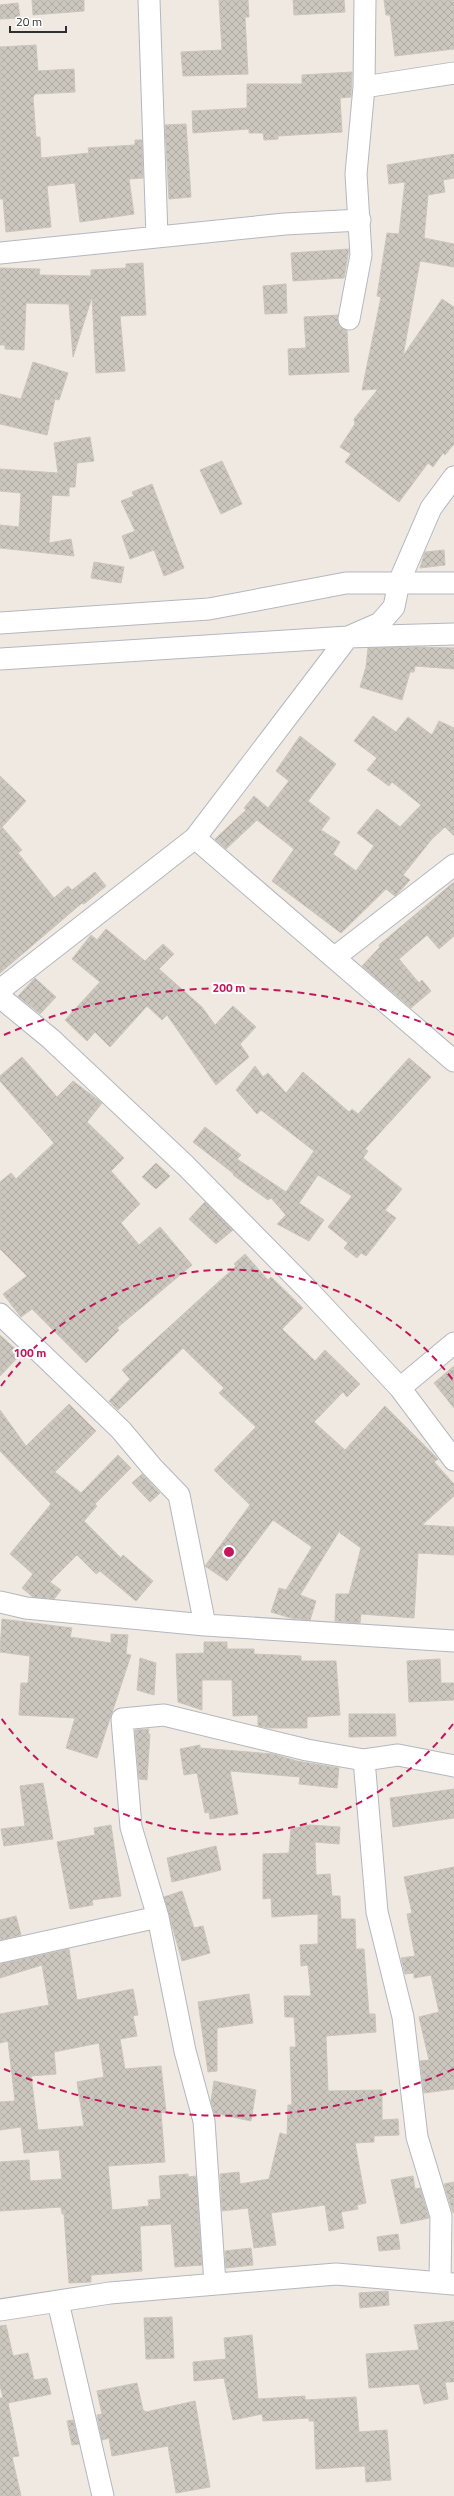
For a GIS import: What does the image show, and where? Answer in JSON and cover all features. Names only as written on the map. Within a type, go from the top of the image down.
[{"type":"street","points":[[149,0],[157,237]]},
{"type":"street","points":[[349,319],[361,255],[356,174],[364,87],[365,0]]},
{"type":"street","points":[[364,87],[454,73]]},
{"type":"street","points":[[0,253],[285,224],[360,220]]},
{"type":"street","points":[[0,990],[195,838],[348,638],[380,623],[394,607],[399,582],[431,508],[454,477]]},
{"type":"street","points":[[0,623],[209,609],[346,583],[454,583]]},
{"type":"street","points":[[0,659],[348,638],[454,634]]},
{"type":"street","points":[[195,838],[454,1061]]},
{"type":"street","points":[[335,957],[454,865]]},
{"type":"street","points":[[0,997],[51,1039],[186,1166],[400,1388],[454,1460]]},
{"type":"street","points":[[0,1314],[121,1430],[179,1495],[205,1625]]},
{"type":"street","points":[[400,1388],[454,1344]]},
{"type":"street","points":[[0,1602],[26,1608],[205,1625],[454,1641]]},
{"type":"street","points":[[216,2284],[204,2121],[185,2050],[158,1917],[131,1827],[122,1719],[164,1715],[300,1748],[364,1760],[398,1755],[454,1766]]},
{"type":"street","points":[[0,2310],[110,2293],[336,2274],[447,2283],[441,2216],[417,2137],[403,2017],[377,1912],[364,1760]]},
{"type":"street","points":[[0,1952],[158,1917]]},
{"type":"street","points":[[58,2302],[103,2496]]},
{"type":"building","points":[[32,0],[84,0],[84,11],[33,15]]},
{"type":"building","points":[[219,0],[248,0],[249,17],[245,17],[248,74],[183,76],[181,52],[222,50]]},
{"type":"building","points":[[293,0],[344,0],[345,12],[294,15]]},
{"type":"building","points":[[384,0],[454,0],[454,49],[395,56],[390,15],[386,15]]},
{"type":"building","points":[[18,3],[20,18],[0,19],[0,5]]},
{"type":"building","points":[[36,45],[38,71],[74,69],[75,92],[35,94],[33,97],[36,137],[40,137],[41,158],[89,153],[88,148],[135,145],[135,140],[142,140],[143,178],[129,179],[134,214],[80,222],[75,183],[47,186],[51,227],[6,232],[3,199],[0,199],[0,47]]},
{"type":"building","points":[[352,72],[351,97],[340,98],[342,132],[278,136],[278,139],[264,140],[263,133],[249,133],[249,129],[193,133],[192,111],[247,108],[247,84],[302,84],[302,75]]},
{"type":"building","points":[[186,124],[191,197],[169,199],[165,125]]},
{"type":"building","points":[[454,154],[454,178],[443,180],[445,192],[428,195],[424,238],[454,244],[454,267],[420,261],[403,356],[442,299],[454,307],[454,444],[445,455],[443,453],[433,467],[428,463],[399,502],[345,462],[351,454],[340,447],[355,424],[354,419],[378,389],[362,390],[381,297],[377,296],[387,233],[399,234],[405,182],[389,184],[387,165]]},
{"type":"building","points":[[349,249],[344,278],[293,281],[291,253]]},
{"type":"building","points":[[143,263],[146,315],[120,316],[125,371],[96,373],[92,297],[73,357],[69,304],[26,303],[24,350],[5,349],[5,345],[0,345],[0,268],[40,269],[39,275],[91,276],[91,270],[126,268],[126,264]]},
{"type":"building","points":[[286,284],[287,313],[265,314],[263,286]]},
{"type":"building","points":[[338,315],[338,323],[347,331],[349,372],[289,375],[288,349],[306,348],[304,317]]},
{"type":"building","points":[[33,362],[68,373],[59,400],[55,399],[47,435],[0,424],[0,394],[21,399]]},
{"type":"building","points":[[90,437],[94,461],[77,463],[75,487],[69,487],[69,496],[52,495],[49,543],[71,539],[74,556],[0,548],[0,525],[19,527],[21,493],[0,491],[0,469],[58,473],[54,443]]},
{"type":"building","points":[[222,461],[242,504],[221,514],[200,470]]},
{"type":"building","points":[[152,484],[184,568],[164,576],[154,550],[130,559],[122,536],[135,531],[121,501],[134,496],[132,492]]},
{"type":"building","points":[[444,550],[445,565],[420,568],[425,552]]},
{"type":"building","points":[[94,562],[124,567],[121,583],[91,578]]},
{"type":"building","points":[[368,648],[454,648],[454,669],[415,666],[414,672],[410,672],[402,700],[360,687],[366,667]]},
{"type":"building","points":[[373,716],[396,732],[408,717],[432,735],[439,721],[454,728],[454,836],[445,827],[432,839],[403,875],[410,880],[399,892],[395,896],[386,889],[341,933],[272,881],[294,849],[257,820],[226,849],[215,839],[246,810],[244,808],[254,796],[268,808],[289,781],[276,771],[300,736],[336,764],[308,801],[330,818],[321,830],[340,842],[333,854],[356,871],[374,846],[357,833],[377,809],[400,827],[421,805],[392,782],[389,786],[367,770],[377,758],[354,741]]},
{"type":"building","points":[[0,776],[26,801],[2,827],[22,850],[18,853],[54,898],[68,886],[72,890],[95,872],[106,886],[84,904],[82,903],[0,973]]},
{"type":"building","points":[[454,882],[454,936],[439,949],[427,935],[399,959],[419,983],[422,980],[431,991],[411,1008],[362,966],[380,947],[379,945]]},
{"type":"building","points":[[106,929],[145,961],[163,944],[174,954],[159,969],[202,1007],[215,1025],[233,1006],[256,1027],[240,1044],[249,1057],[216,1085],[167,1015],[162,1020],[147,1006],[110,1047],[95,1032],[87,1041],[65,1020],[100,982],[72,959],[91,935],[97,940]]},
{"type":"building","points":[[35,978],[56,997],[40,1014],[18,996]]},
{"type":"building","points":[[22,1057],[57,1097],[73,1081],[102,1103],[87,1122],[124,1158],[111,1171],[140,1204],[121,1223],[139,1245],[160,1227],[192,1265],[117,1328],[119,1330],[86,1363],[32,1309],[21,1317],[3,1294],[27,1276],[0,1249],[0,1182],[11,1173],[16,1179],[54,1143],[0,1081],[0,1076]]},
{"type":"building","points":[[409,1058],[431,1077],[365,1149],[368,1151],[363,1158],[402,1189],[385,1210],[396,1218],[366,1256],[361,1253],[357,1258],[344,1248],[348,1243],[328,1227],[352,1196],[318,1175],[299,1203],[324,1220],[309,1241],[277,1224],[286,1215],[271,1198],[268,1200],[233,1175],[234,1174],[193,1142],[205,1127],[241,1155],[237,1159],[286,1192],[314,1151],[261,1110],[257,1114],[236,1090],[255,1066],[263,1077],[268,1073],[286,1093],[303,1072],[349,1112],[352,1109],[358,1114]]},
{"type":"building","points":[[156,1163],[170,1176],[156,1189],[142,1177]]},
{"type":"building","points":[[205,1202],[233,1230],[216,1244],[189,1219]]},
{"type":"building","points":[[245,1254],[268,1280],[271,1277],[303,1308],[282,1329],[315,1361],[325,1350],[360,1384],[347,1397],[343,1392],[314,1422],[345,1450],[385,1406],[438,1459],[434,1462],[454,1484],[454,1496],[422,1525],[454,1527],[454,1555],[418,1553],[414,1618],[361,1614],[360,1623],[335,1621],[336,1594],[349,1594],[361,1548],[340,1533],[340,1530],[300,1595],[316,1601],[310,1620],[291,1618],[271,1612],[279,1588],[286,1590],[312,1547],[273,1520],[227,1581],[205,1566],[250,1505],[214,1470],[256,1427],[219,1393],[224,1388],[183,1348],[118,1410],[109,1401],[130,1379],[122,1370],[236,1266],[234,1264]]},
{"type":"building","points":[[0,1335],[21,1354],[0,1376]]},
{"type":"building","points":[[454,1366],[454,1408],[434,1383]]},
{"type":"building","points":[[69,1404],[96,1431],[55,1472],[81,1493],[118,1455],[131,1468],[95,1504],[97,1506],[84,1521],[121,1558],[123,1555],[153,1581],[136,1601],[100,1571],[96,1574],[77,1555],[50,1582],[61,1590],[54,1599],[33,1597],[22,1588],[33,1574],[10,1554],[51,1504],[0,1451],[0,1410],[26,1446]]},
{"type":"building","points":[[142,1474],[160,1493],[150,1502],[132,1483]]},
{"type":"building","points":[[2,1619],[72,1628],[70,1637],[111,1643],[111,1634],[128,1635],[126,1654],[131,1655],[97,1758],[66,1748],[75,1718],[19,1715],[21,1683],[28,1683],[30,1656],[0,1652]]},
{"type":"building","points":[[204,1642],[227,1642],[227,1649],[254,1649],[254,1654],[301,1656],[301,1661],[336,1661],[340,1715],[307,1717],[307,1728],[270,1728],[258,1726],[258,1715],[233,1716],[232,1680],[202,1680],[202,1710],[178,1702],[176,1654],[204,1653]]},
{"type":"building","points":[[140,1658],[156,1663],[154,1695],[137,1690]]},
{"type":"building","points":[[440,1659],[441,1683],[454,1683],[454,1700],[409,1702],[407,1661]]},
{"type":"building","points":[[349,1714],[395,1714],[396,1736],[349,1737]]},
{"type":"building","points":[[149,1729],[147,1780],[139,1779],[135,1730]]},
{"type":"building","points":[[200,1745],[200,1748],[273,1754],[297,1761],[339,1768],[337,1788],[299,1784],[300,1777],[230,1771],[238,1814],[210,1819],[209,1812],[205,1813],[197,1773],[184,1775],[180,1749]]},
{"type":"building","points":[[43,1783],[53,1839],[4,1846],[1,1829],[25,1826],[20,1786]]},
{"type":"building","points":[[454,1789],[454,1818],[393,1827],[390,1798]]},
{"type":"building","points":[[111,1825],[121,1896],[92,1900],[93,1905],[70,1909],[57,1842],[95,1835],[94,1828]]},
{"type":"building","points":[[309,1825],[340,1827],[339,1844],[315,1842],[316,1875],[330,1874],[332,1896],[340,1896],[341,1919],[355,1919],[356,1949],[364,1949],[369,2014],[375,2014],[376,2032],[326,2036],[328,2091],[382,2090],[382,2120],[398,2119],[399,2135],[374,2136],[374,2142],[355,2143],[366,2203],[357,2205],[358,2209],[341,2212],[344,2228],[329,2231],[325,2205],[271,2213],[276,2245],[254,2248],[248,2208],[222,2211],[220,2174],[239,2172],[240,2184],[269,2179],[280,2133],[287,2135],[288,2105],[292,2105],[290,2047],[296,2047],[294,2017],[285,2017],[284,1996],[311,1996],[308,1965],[301,1966],[300,1945],[318,1944],[318,1914],[272,1917],[271,1898],[263,1899],[263,1854],[289,1853],[291,1829]]},
{"type":"building","points":[[216,1846],[221,1870],[172,1882],[167,1858]]},
{"type":"building","points":[[454,1867],[454,2089],[424,2093],[420,2061],[429,2060],[419,2017],[439,2012],[431,1975],[414,1978],[414,1973],[405,1974],[401,1958],[415,1956],[407,1914],[412,1913],[404,1877]]},
{"type":"building","points":[[182,1891],[194,1928],[203,1926],[210,1953],[182,1961],[164,1897]]},
{"type":"building","points":[[16,1916],[21,1935],[0,1940],[0,1920]]},
{"type":"building","points":[[69,1949],[77,2000],[133,1989],[138,2015],[133,2016],[137,2036],[120,2039],[125,2069],[161,2066],[166,2112],[161,2113],[165,2162],[108,2166],[112,2210],[149,2206],[148,2200],[161,2199],[159,2176],[188,2174],[188,2177],[196,2176],[202,2265],[175,2267],[171,2224],[140,2226],[142,2271],[91,2275],[91,2282],[69,2283],[64,2214],[62,2214],[61,2207],[0,2211],[0,2162],[29,2160],[30,2181],[62,2179],[59,2150],[24,2153],[21,2127],[0,2130],[0,2102],[15,2101],[8,2041],[0,2043],[0,2014],[49,2005],[42,1965],[0,1978],[0,1964]],"holes":[[[99,2043],[104,2077],[77,2082],[84,2126],[38,2130],[31,2076],[56,2074],[54,2052]]]},
{"type":"building","points":[[249,1994],[253,2023],[217,2028],[217,2071],[208,2072],[198,2002]]},
{"type":"building","points":[[214,2081],[256,2090],[251,2121],[214,2113],[211,2101]]},
{"type":"building","points":[[413,2176],[415,2189],[420,2188],[429,2218],[401,2224],[391,2180]]},
{"type":"building","points":[[454,2182],[454,2213],[453,2213],[444,2184]]},
{"type":"building","points":[[398,2234],[400,2249],[379,2251],[377,2237]]},
{"type":"building","points":[[251,2248],[253,2265],[226,2268],[225,2251]]},
{"type":"building","points":[[388,2291],[389,2305],[360,2308],[359,2293]]},
{"type":"building","points":[[172,2317],[174,2358],[146,2359],[144,2318]]},
{"type":"building","points":[[454,2321],[454,2382],[445,2382],[448,2399],[424,2404],[419,2384],[369,2388],[366,2354],[419,2350],[414,2325]]},
{"type":"building","points":[[6,2325],[13,2356],[28,2353],[34,2380],[47,2378],[51,2394],[8,2403],[19,2456],[12,2457],[21,2496],[0,2496],[0,2398],[3,2398],[0,2385],[0,2326]]},
{"type":"building","points":[[252,2335],[258,2399],[305,2396],[305,2400],[356,2397],[359,2432],[387,2430],[391,2480],[366,2482],[365,2466],[316,2469],[314,2421],[309,2421],[309,2418],[263,2421],[262,2414],[233,2420],[224,2378],[194,2381],[193,2362],[226,2359],[224,2338]]},
{"type":"building","points":[[137,2383],[143,2410],[146,2412],[195,2401],[210,2487],[176,2493],[168,2446],[112,2456],[109,2438],[102,2440],[97,2415],[102,2414],[97,2391]]},
{"type":"building","points":[[73,2420],[79,2444],[72,2445],[67,2421]]}]
